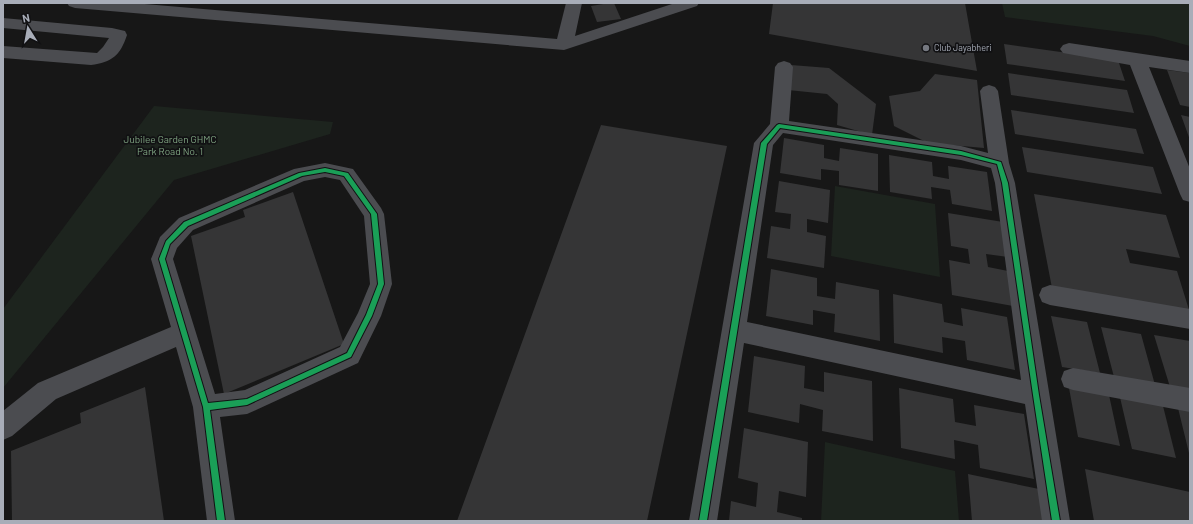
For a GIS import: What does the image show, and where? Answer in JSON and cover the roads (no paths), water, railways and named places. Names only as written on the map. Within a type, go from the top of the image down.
[{"type":"street","points":[[76,3],[564,45],[691,3]]},
{"type":"street","points":[[564,45],[574,3]]},
{"type":"street","points":[[3,23],[112,33],[119,35],[118,40],[101,58],[91,59],[3,52]]},
{"type":"street","points":[[1069,49],[1190,67]]},
{"type":"street","points":[[1138,60],[1190,194]]},
{"type":"street","points":[[703,521],[764,143],[779,126],[784,67]]},
{"type":"street","points":[[989,91],[999,163],[1005,183],[1056,521]]},
{"type":"street","points":[[779,126],[961,153],[999,163]]},
{"type":"street","points":[[206,407],[247,402],[349,354],[369,316],[381,284],[374,214],[346,174],[325,170],[301,174],[186,224],[168,242],[162,259],[206,407],[221,521]]},
{"type":"street","points":[[1050,295],[1190,319]]},
{"type":"street","points":[[734,330],[1036,395]]},
{"type":"street","points":[[3,427],[47,391],[184,333]]},
{"type":"street","points":[[1073,379],[1190,400]]},
{"type":"place","name":"Club Jayabheri","points":[[926,48]]},
{"type":"park label","name":"Jubilee Garden GHMC Park Road No. 1","points":[[170,144]]}]
